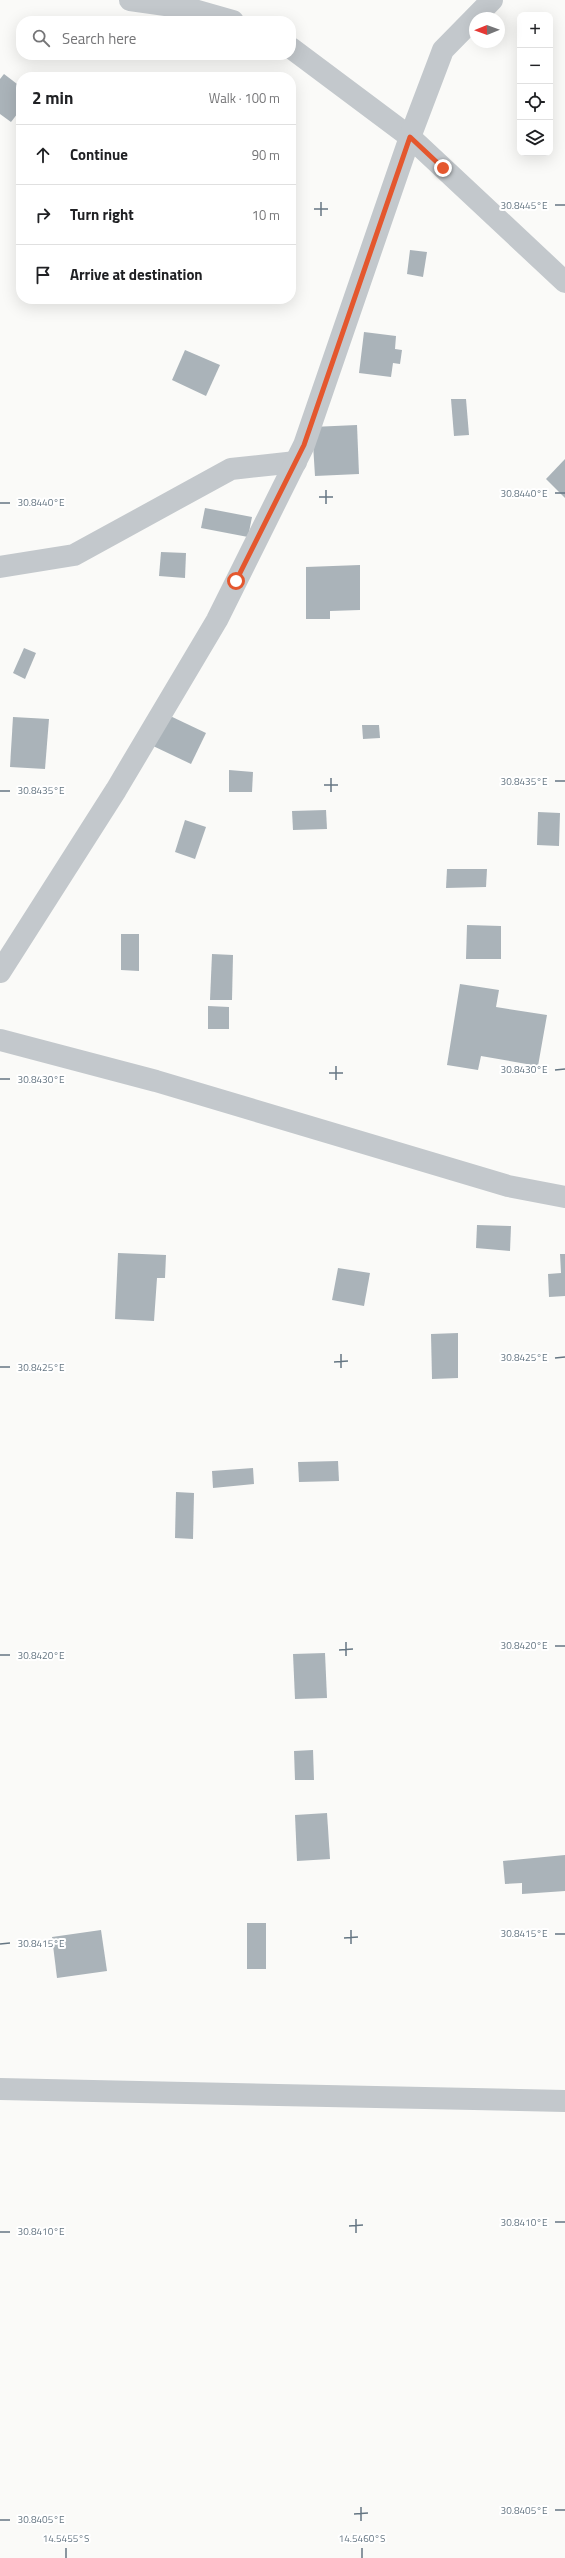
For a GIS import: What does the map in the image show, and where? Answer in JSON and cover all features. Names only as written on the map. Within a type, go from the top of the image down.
[{"type":"street","points":[[130,0],[186,8],[214,16]]},
{"type":"street","points":[[0,972],[116,790],[217,620],[304,445],[410,137],[443,50],[492,0]]},
{"type":"street","points":[[296,52],[410,137],[565,282]]},
{"type":"street","points":[[0,567],[74,555],[231,469],[296,462]]},
{"type":"street","points":[[0,1040],[156,1081],[508,1186],[565,1197]]},
{"type":"street","points":[[0,2089],[565,2100]]},
{"type":"building","points":[[4,74],[16,83],[16,116],[11,122],[0,114],[0,79]]},
{"type":"building","points":[[410,250],[427,252],[423,277],[407,274]]},
{"type":"building","points":[[364,332],[396,336],[395,349],[402,350],[400,364],[393,363],[391,377],[359,373]]},
{"type":"building","points":[[185,350],[220,365],[206,396],[172,380]]},
{"type":"building","points":[[451,399],[466,399],[469,435],[454,436]]},
{"type":"building","points":[[357,425],[359,474],[315,476],[312,427]]},
{"type":"building","points":[[565,459],[565,498],[546,479]]},
{"type":"building","points":[[205,508],[252,517],[248,537],[201,528]]},
{"type":"building","points":[[161,552],[186,553],[185,578],[159,576]]},
{"type":"building","points":[[360,565],[360,610],[330,611],[330,619],[306,619],[306,567]]},
{"type":"building","points":[[24,648],[36,653],[25,679],[13,673]]},
{"type":"building","points":[[166,714],[206,733],[191,764],[151,745]]},
{"type":"building","points":[[13,717],[49,719],[45,769],[10,767]]},
{"type":"building","points":[[362,725],[379,725],[380,738],[363,739]]},
{"type":"building","points":[[229,770],[253,772],[252,792],[229,792]]},
{"type":"building","points":[[326,810],[327,829],[293,830],[292,811]]},
{"type":"building","points":[[538,812],[560,813],[559,846],[537,845]]},
{"type":"building","points":[[185,820],[206,827],[195,859],[175,852]]},
{"type":"building","points":[[447,869],[487,869],[486,887],[446,888]]},
{"type":"building","points":[[467,925],[501,926],[501,959],[466,959]]},
{"type":"building","points":[[121,934],[139,934],[139,971],[121,970]]},
{"type":"building","points":[[212,954],[233,955],[232,1000],[210,1000]]},
{"type":"building","points":[[460,984],[499,990],[496,1007],[547,1015],[538,1066],[481,1056],[478,1070],[447,1065]]},
{"type":"building","points":[[208,1006],[229,1007],[229,1029],[208,1029]]},
{"type":"building","points":[[477,1225],[511,1226],[510,1251],[476,1248]]},
{"type":"building","points":[[118,1253],[166,1255],[165,1278],[157,1278],[154,1321],[115,1319]]},
{"type":"building","points":[[560,1254],[565,1254],[565,1296],[549,1297],[548,1274],[561,1273]]},
{"type":"building","points":[[338,1268],[370,1273],[364,1306],[332,1300]]},
{"type":"building","points":[[458,1333],[458,1378],[432,1379],[431,1334]]},
{"type":"building","points":[[338,1461],[339,1481],[299,1482],[298,1462]]},
{"type":"building","points":[[253,1468],[254,1484],[213,1488],[212,1471]]},
{"type":"building","points":[[176,1492],[194,1493],[193,1539],[175,1538]]},
{"type":"building","points":[[325,1653],[327,1698],[295,1699],[293,1654]]},
{"type":"building","points":[[313,1750],[314,1780],[295,1780],[294,1751]]},
{"type":"building","points":[[327,1813],[330,1859],[297,1861],[295,1815]]},
{"type":"building","points":[[565,1855],[565,1891],[522,1894],[522,1883],[505,1884],[503,1861]]},
{"type":"building","points":[[247,1923],[266,1923],[266,1969],[247,1969]]},
{"type":"building","points":[[101,1930],[107,1971],[57,1978],[52,1937]]},
{"type":"route","points":[[236,581],[304,445],[410,137],[443,168]]}]
